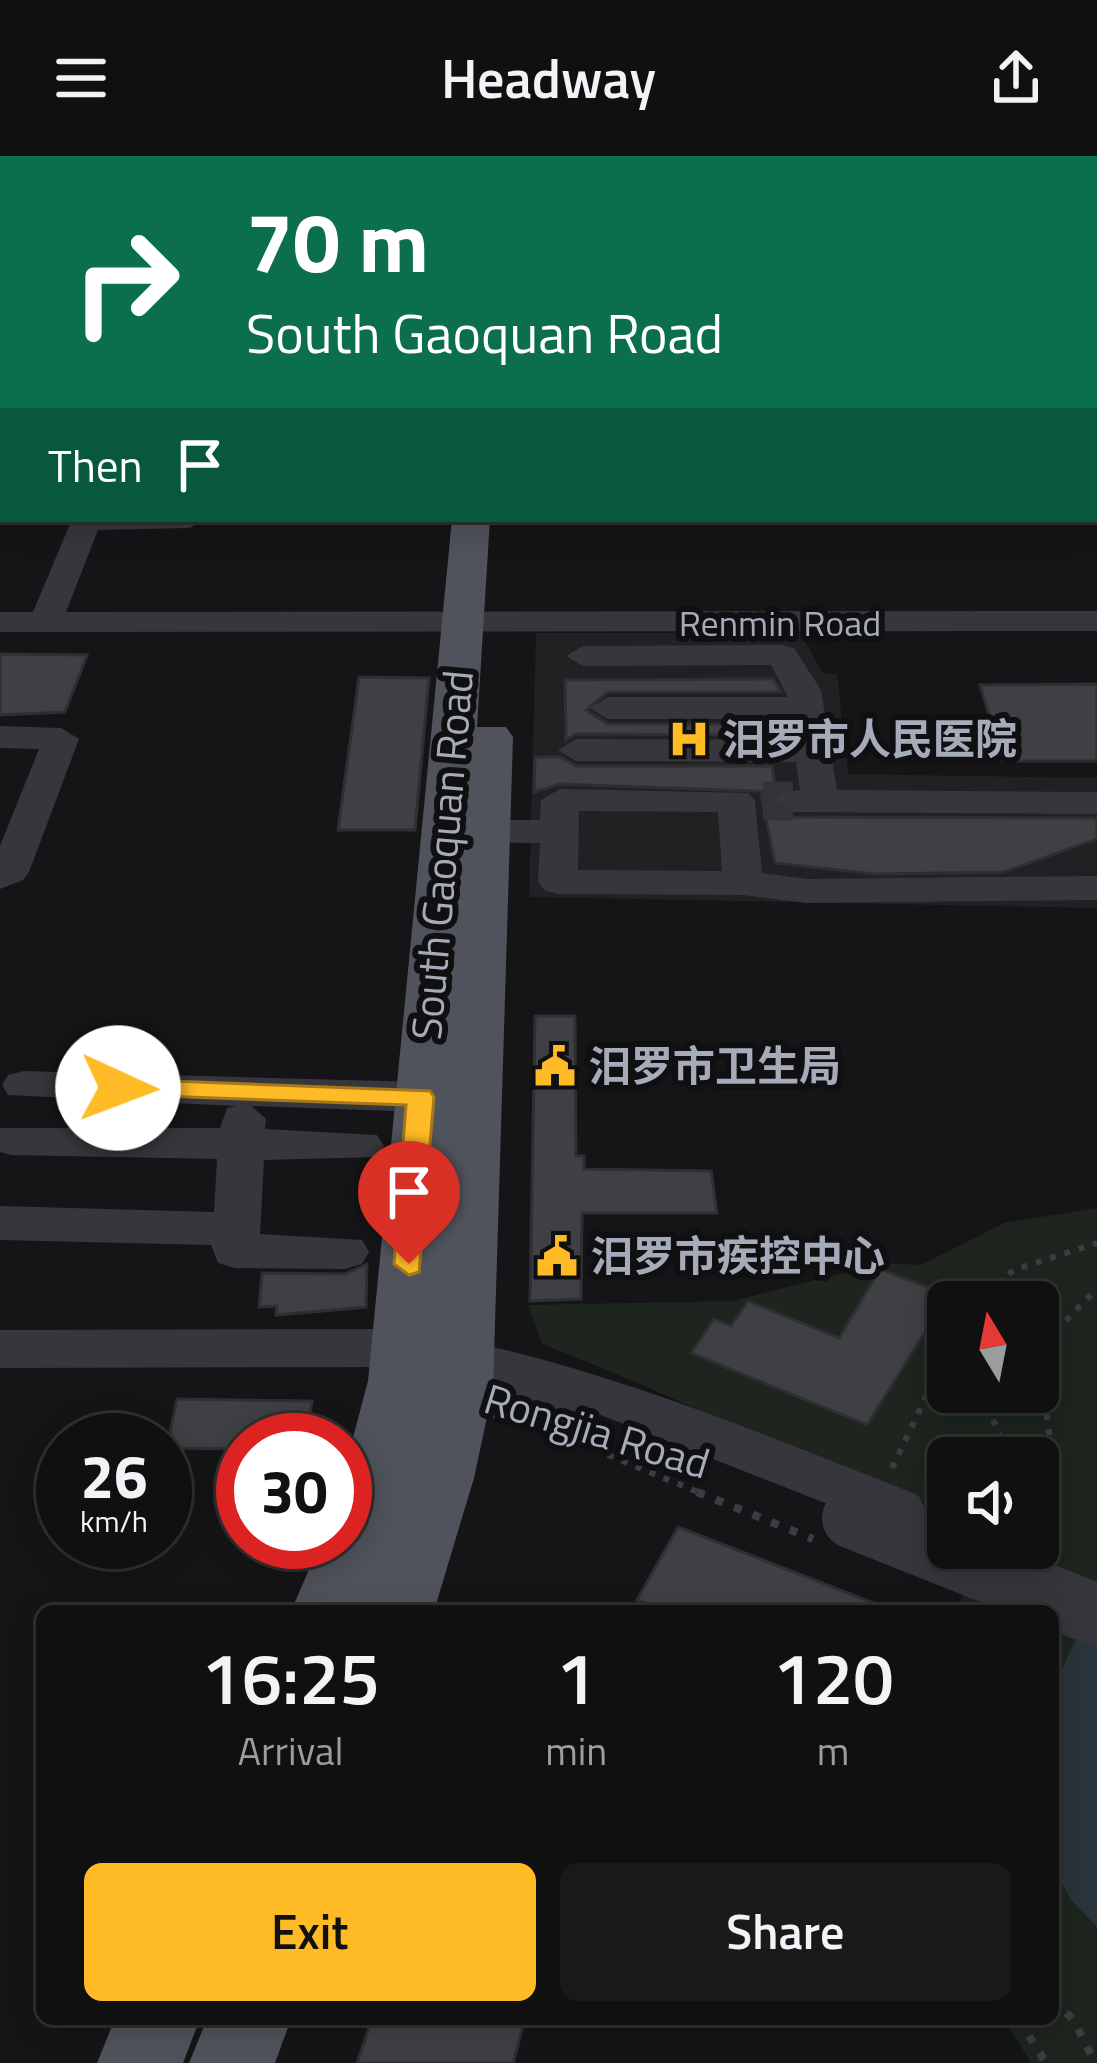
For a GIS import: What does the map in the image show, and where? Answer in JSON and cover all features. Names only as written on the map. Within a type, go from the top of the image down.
[{"type":"main road","name":"South Gaoquan Road","points":[[471,522],[479,618]]},
{"type":"main road","name":"South Gaoquan Road","points":[[330,1605],[431,1368],[479,618],[499,522]]},
{"type":"main road","name":"South Gaoquan Road","points":[[400,1605],[440,1478],[420,1097],[465,831]]},
{"type":"main road","points":[[140,2063],[156,2025]]},
{"type":"main road","points":[[232,2063],[247,2025]]},
{"type":"street","points":[[47,617],[85,522]]},
{"type":"street","name":"Renmin Road","points":[[479,618],[1097,610]]},
{"type":"street","points":[[0,611],[47,617]]},
{"type":"street","points":[[0,622],[47,617],[479,618]]},
{"type":"street","name":"Renmin Road","points":[[479,618],[666,639],[1097,621]]},
{"type":"street","points":[[583,656],[666,639],[782,655],[804,690],[812,751],[778,801],[743,884]]},
{"type":"street","points":[[608,708],[806,708]]},
{"type":"street","points":[[0,737],[61,739],[10,872],[0,877]]},
{"type":"street","points":[[576,750],[812,751]]},
{"type":"street","points":[[1097,803],[560,800],[558,882],[743,884],[807,891],[1097,888]]},
{"type":"street","points":[[465,831],[559,832]]},
{"type":"street","points":[[345,1252],[235,1251],[241,1145],[217,1065],[358,1068]]},
{"type":"street","points":[[24,1085],[420,1097]]},
{"type":"street","points":[[11,1140],[361,1146]]},
{"type":"street","points":[[0,1223],[235,1229]]},
{"type":"street","name":"Rongjia Road","points":[[0,1349],[431,1368],[927,1524]]},
{"type":"street","name":"Rongjia Road","points":[[0,1374],[348,1376],[431,1368]]},
{"type":"street","name":"Rongjia Road","points":[[859,1506],[1097,1615]]},
{"type":"street","points":[[1053,1569],[1097,1586]]},
{"type":"path","points":[[998,1281],[1058,1251],[1097,1243]]},
{"type":"path","points":[[1044,1437],[1039,1392],[1049,1345],[1066,1310],[1097,1290]]},
{"type":"path","points":[[608,1455],[859,1506],[927,1388]]},
{"type":"path","points":[[1059,2005],[1074,2021],[1095,2063]]},
{"type":"path","points":[[1022,2025],[1046,2063]]},
{"type":"shaded area","name":"汨罗市人民医院","points":[[536,633],[800,633],[823,673],[837,674],[848,774],[1097,778],[1097,908],[529,897]]},
{"type":"shaded area","points":[[1097,1208],[1097,2063],[1031,2063],[1008,2025],[1059,2025],[1059,1605],[959,1605],[976,1569],[1059,1569],[1059,1437],[927,1437],[927,1503],[542,1344],[528,1305],[733,1301],[882,1263],[921,1265],[1004,1223]]},
{"type":"shaded area","points":[[1097,1595],[1097,1927],[1072,1901],[1059,1878],[1059,1675]]},
{"type":"building","points":[[0,654],[87,655],[65,712],[0,715]]},
{"type":"building","points":[[359,677],[429,678],[415,830],[338,830]]},
{"type":"building","points":[[773,679],[781,692],[608,692],[586,710],[608,724],[786,724],[788,735],[576,734],[566,740],[565,680]]},
{"type":"building","points":[[1097,684],[1097,761],[1003,761],[980,685]]},
{"type":"building","points":[[535,757],[560,757],[576,766],[772,766],[776,792],[560,784],[534,792]]},
{"type":"building","points":[[761,795],[774,795],[773,805],[794,817],[1097,818],[1097,839],[1004,872],[875,874],[775,863]]},
{"type":"building","name":"汨罗市疾控中心","points":[[535,1016],[575,1016],[576,1156],[584,1156],[584,1169],[711,1171],[717,1213],[582,1213],[581,1299],[530,1301]]},
{"type":"building","points":[[367,1264],[366,1307],[276,1315],[277,1306],[259,1307],[262,1273],[345,1274]]},
{"type":"building","points":[[880,1269],[927,1287],[927,1329],[867,1425],[691,1353],[714,1319],[731,1326],[748,1301],[839,1338]]},
{"type":"building","points":[[177,1399],[312,1401],[310,1413],[216,1413],[216,1449],[192,1448],[192,1413],[174,1413]]},
{"type":"building","points":[[678,1527],[879,1605],[649,1605],[637,1600]]},
{"type":"building","points":[[370,2025],[523,2025],[513,2063],[357,2063]]},
{"type":"tunnel","points":[[763,801],[793,801]]},
{"type":"place","name":"汨罗市人民医院","points":[[689,739]]},
{"type":"place","name":"汨罗市卫生局","points":[[555,1066]]},
{"type":"place","name":"汨罗市疾控中心","points":[[557,1256]]},
{"type":"route","points":[[118,1088],[420,1097],[409,1264]]}]
